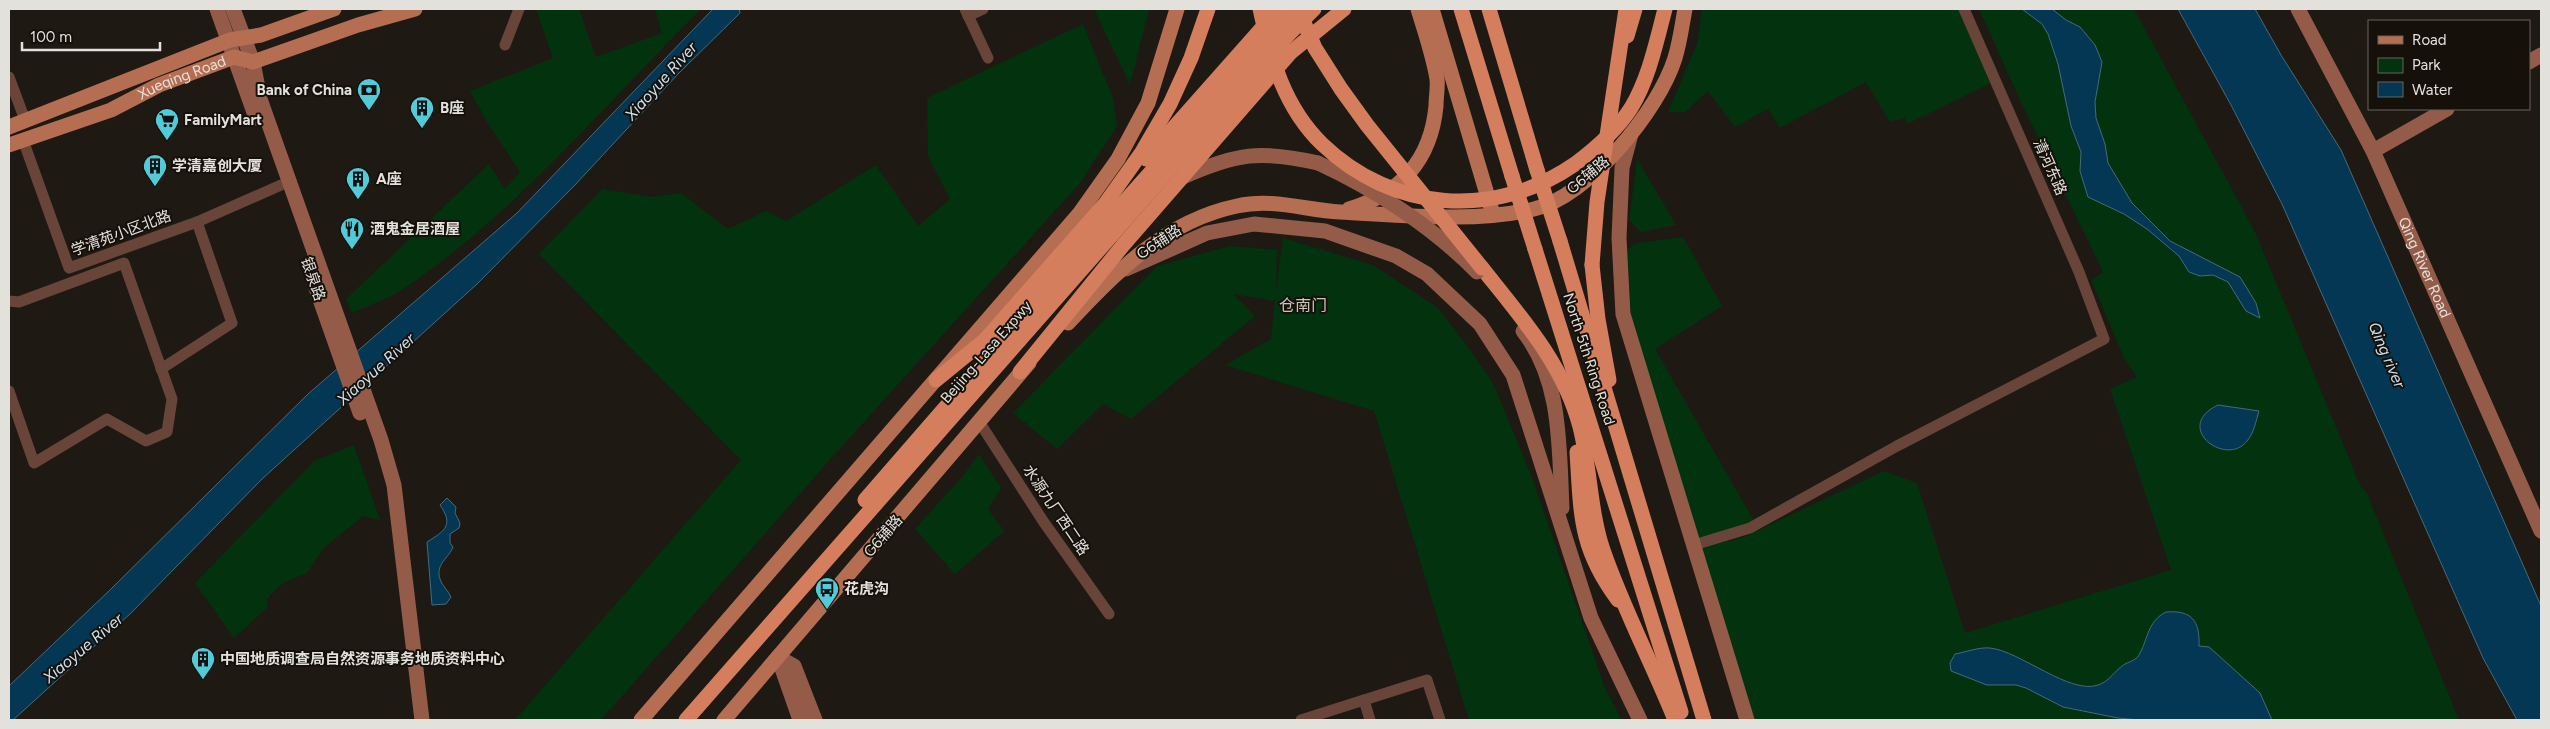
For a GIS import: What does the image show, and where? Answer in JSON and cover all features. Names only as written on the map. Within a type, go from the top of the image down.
[{"type":"highway","points":[[1106,204],[1142,152],[1170,104],[1191,58],[1208,9]]},
{"type":"highway","points":[[1260,9],[1271,58],[1286,94],[1302,119],[1321,143],[1344,163],[1382,183],[1434,200],[1466,203],[1498,198],[1530,188],[1558,175],[1587,155],[1607,137],[1630,109],[1644,81],[1665,9]]},
{"type":"highway","points":[[936,380],[985,340],[1279,9]]},
{"type":"highway","points":[[1297,9],[1315,48],[1367,125],[1480,270],[1534,334],[1557,368],[1574,431],[1580,517],[1588,551],[1600,577],[1630,615],[1675,720]]},
{"type":"highway","name":"Beijing-Lasa Expwy","points":[[674,720],[1096,234],[1297,9]]},
{"type":"highway","name":"Beijing-Lasa Expwy","points":[[686,720],[1246,83],[1314,9]]},
{"type":"highway","points":[[1020,372],[1124,244],[1290,53],[1344,9]]},
{"type":"highway","name":"North 5th Ring Road","points":[[1461,9],[1684,720]]},
{"type":"highway","name":"North 5th Ring Road","points":[[1488,9],[1704,720]]},
{"type":"highway","points":[[1622,455],[1598,319],[1592,265],[1597,202],[1620,61],[1626,9]]},
{"type":"highway","points":[[1620,61],[1635,9]]},
{"type":"main road","name":"Xueqing Road","points":[[9,128],[25,120],[236,39],[261,35],[334,9]]},
{"type":"main road","points":[[253,62],[358,25],[415,9]]},
{"type":"main road","points":[[641,720],[1079,214],[1118,159],[1148,103],[1177,9]]},
{"type":"main road","points":[[1338,212],[1385,194],[1406,178],[1422,157],[1434,120],[1438,81],[1418,9]]},
{"type":"main road","points":[[1432,9],[1493,215]]},
{"type":"main road","name":"G6辅路","points":[[724,720],[980,423],[1020,372],[1114,275],[1150,244],[1209,213],[1238,206],[1274,202],[1338,212],[1471,216],[1536,209],[1566,195],[1582,184],[1631,134],[1660,91],[1675,58],[1685,9]]},
{"type":"main road","name":"Xueqing Road","points":[[16,143],[111,110],[159,86],[234,57],[253,62]]},
{"type":"street","points":[[217,9],[236,39]]},
{"type":"street","points":[[233,9],[236,39]]},
{"type":"street","points":[[505,45],[519,9]]},
{"type":"street","points":[[983,9],[966,12],[988,58]]},
{"type":"street","name":"清河东路","points":[[1694,545],[1750,528],[1897,446],[2104,339],[2079,272],[1964,9]]},
{"type":"street","name":"Qing River Road","points":[[2298,9],[2373,151],[2541,531]]},
{"type":"street","name":"银泉路","points":[[236,39],[234,57],[368,419],[397,518],[422,720]]},
{"type":"street","name":"银泉路","points":[[236,39],[253,62],[260,99],[339,338]]},
{"type":"street","points":[[2530,61],[2541,55]]},
{"type":"street","points":[[9,77],[25,120]]},
{"type":"street","points":[[2373,151],[2445,110]]},
{"type":"street","points":[[1631,134],[1622,168],[1619,238],[1623,314],[1747,720]]},
{"type":"street","name":"学清苑小区北路","points":[[16,143],[69,268],[197,222],[281,185]]},
{"type":"street","points":[[1183,177],[1222,160],[1252,155],[1286,156],[1318,164],[1345,176],[1427,229],[1480,270],[1528,337],[1543,364],[1553,396],[1558,427],[1563,527]]},
{"type":"street","points":[[161,369],[232,323],[197,222]]},
{"type":"street","points":[[1114,275],[1207,233],[1254,224],[1324,231],[1396,256],[1427,274],[1480,324],[1513,375],[1591,618],[1640,720]]},
{"type":"street","points":[[9,301],[19,302],[124,263],[172,399],[167,432],[146,441],[107,419],[34,463],[9,391]]},
{"type":"street","name":"水源九厂西二路","points":[[980,423],[1043,521],[1109,614]]},
{"type":"street","points":[[778,657],[800,720]]},
{"type":"street","points":[[778,657],[794,666],[815,720]]},
{"type":"street","points":[[1302,720],[1427,680],[1440,720]]},
{"type":"street","points":[[1364,700],[1370,720]]},
{"type":"green space","points":[[536,9],[579,9],[596,57],[662,33],[655,9],[701,9],[557,158],[482,228],[442,261],[400,291],[352,313],[346,299],[489,164],[505,189],[520,172],[487,122],[470,91],[553,58]]},
{"type":"green space","points":[[1094,9],[1149,9],[1130,85]]},
{"type":"green space","points":[[1702,9],[1958,9],[1993,82],[1907,124],[1905,118],[1890,122],[1866,82],[1780,128],[1768,109],[1735,127],[1708,91],[1685,112],[1668,112],[1697,44]]},
{"type":"green space","points":[[1979,9],[2134,9],[2255,232],[2361,487],[2366,491],[2459,720],[1754,720],[1701,548],[1744,537],[1884,471],[1917,483],[1965,633],[2171,570],[2110,389],[2137,377],[2125,360],[2091,280],[2103,272],[2019,98]]},
{"type":"green space","points":[[1083,24],[1113,98],[1117,126],[1081,182],[835,454],[601,720],[515,720],[741,460],[539,254],[602,189],[652,197],[681,193],[728,229],[766,211],[786,221],[876,165],[918,226],[950,199],[928,156],[927,98]]},
{"type":"green space","points":[[1637,159],[1676,225],[1641,232],[1629,220]]},
{"type":"green space","points":[[1683,237],[1722,306],[1655,349],[1754,521],[1699,540],[1631,316],[1627,249],[1638,243]]},
{"type":"green space","points":[[1283,238],[1373,265],[1438,308],[1469,348],[1494,385],[1531,475],[1605,688],[1622,720],[1469,720],[1374,411],[1225,365],[1271,339],[1275,301],[1233,294],[1255,316],[1131,419],[1103,404],[1057,449],[1013,413],[1157,266],[1230,246],[1277,250],[1276,291]]},
{"type":"green space","points":[[354,445],[380,520],[363,516],[323,549],[307,573],[283,583],[268,597],[267,608],[234,638],[195,583],[314,461]]},
{"type":"green space","points":[[979,454],[1001,488],[988,509],[1004,531],[955,574],[915,529],[963,476]]},
{"type":"water","name":"Xiaoyue River","points":[[713,9],[739,9],[740,13],[678,74],[574,186],[477,284],[262,479],[131,613],[13,720],[9,720],[9,686],[111,589],[308,394],[517,213]]},
{"type":"water","points":[[2022,9],[2052,9],[2066,20],[2080,27],[2095,45],[2102,62],[2095,102],[2096,118],[2105,144],[2108,163],[2132,203],[2170,241],[2240,277],[2256,303],[2260,318],[2246,311],[2228,282],[2213,275],[2200,276],[2189,272],[2179,256],[2147,229],[2124,214],[2088,197],[2080,171],[2081,152],[2071,126],[2058,64],[2048,34],[2042,24]]},
{"type":"water","name":"Qing river","points":[[2178,9],[2255,9],[2281,55],[2341,150],[2541,606],[2541,720],[2517,720],[2483,658],[2282,204],[2231,105]]},
{"type":"water","points":[[2218,405],[2259,411],[2251,434],[2247,441],[2238,448],[2227,450],[2216,447],[2207,441],[2201,433],[2200,424],[2205,414]]},
{"type":"water","points":[[447,498],[456,507],[455,513],[460,523],[459,528],[450,534],[450,543],[453,547],[439,569],[441,581],[451,597],[446,604],[432,605],[427,542],[446,527],[446,518],[440,505]]},
{"type":"water","points":[[2166,612],[2182,613],[2193,619],[2198,630],[2199,646],[2209,647],[2260,693],[2272,720],[2140,720],[2118,718],[2063,707],[2026,688],[2016,685],[1987,685],[1951,671],[1950,663],[1955,654],[1990,648],[2016,656],[2074,684],[2098,685],[2139,655],[2155,620]]},
{"type":"place","name":"Bank of China","points":[[369,111]]},
{"type":"place","name":"B座","points":[[422,129]]},
{"type":"place","name":"FamilyMart","points":[[167,141]]},
{"type":"place","name":"学清嘉创大厦","points":[[155,187]]},
{"type":"place","name":"A座","points":[[358,200]]},
{"type":"place","name":"酒鬼金居酒屋","points":[[352,250]]},
{"type":"place","name":"花虎沟","points":[[827,610]]},
{"type":"place","name":"中国地质调查局自然资源事务地质资料中心","points":[[203,680]]},
{"type":"district","name":"仓南门","points":[[1303,305]]}]
